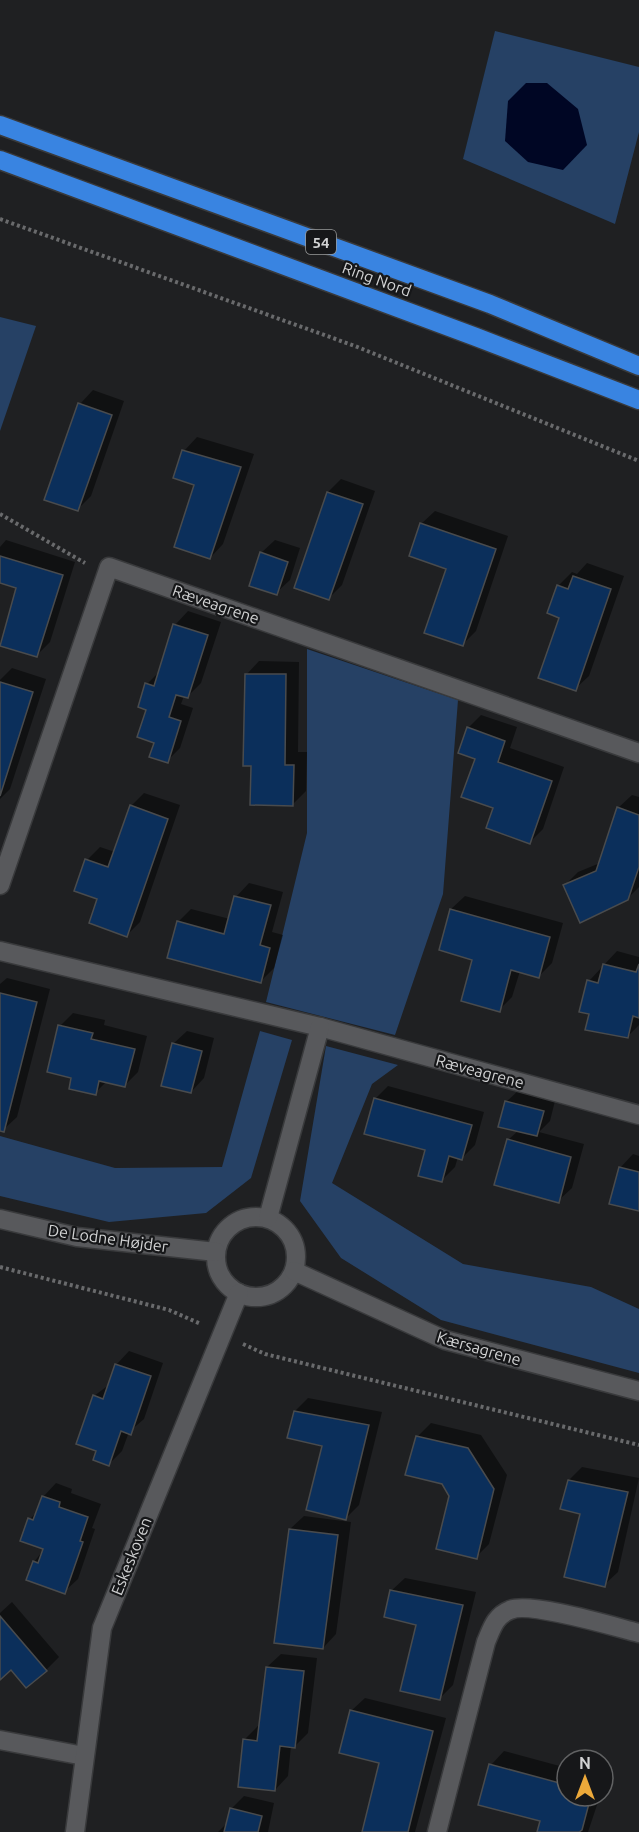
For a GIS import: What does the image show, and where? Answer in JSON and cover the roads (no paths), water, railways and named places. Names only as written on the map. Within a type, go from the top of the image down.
[{"type":"highway","name":"54","points":[[0,125],[479,300],[639,366]]},
{"type":"highway","name":"Ring Nord","points":[[0,160],[639,400]]},
{"type":"street","name":"Ræveagrene","points":[[0,885],[109,567],[639,753]]},
{"type":"street","name":"Ræveagrene","points":[[0,951],[320,1027],[639,1115]]},
{"type":"street","points":[[267,1218],[320,1027]]},
{"type":"street","points":[[247,1218],[267,1218],[280,1224],[289,1233],[296,1259],[294,1271],[287,1283],[271,1293],[252,1297],[239,1293],[221,1276],[216,1252],[220,1239],[229,1227],[247,1218]]},
{"type":"street","name":"De Lodne Højder","points":[[0,1219],[77,1237],[216,1252]]},
{"type":"street","name":"Kærsagrene","points":[[294,1271],[445,1340],[639,1391]]},
{"type":"street","name":"Eskeskoven","points":[[75,1832],[102,1628],[239,1293]]},
{"type":"street","points":[[437,1832],[486,1642],[495,1620],[512,1608],[539,1609],[639,1633]]},
{"type":"street","points":[[0,1740],[84,1755]]}]
